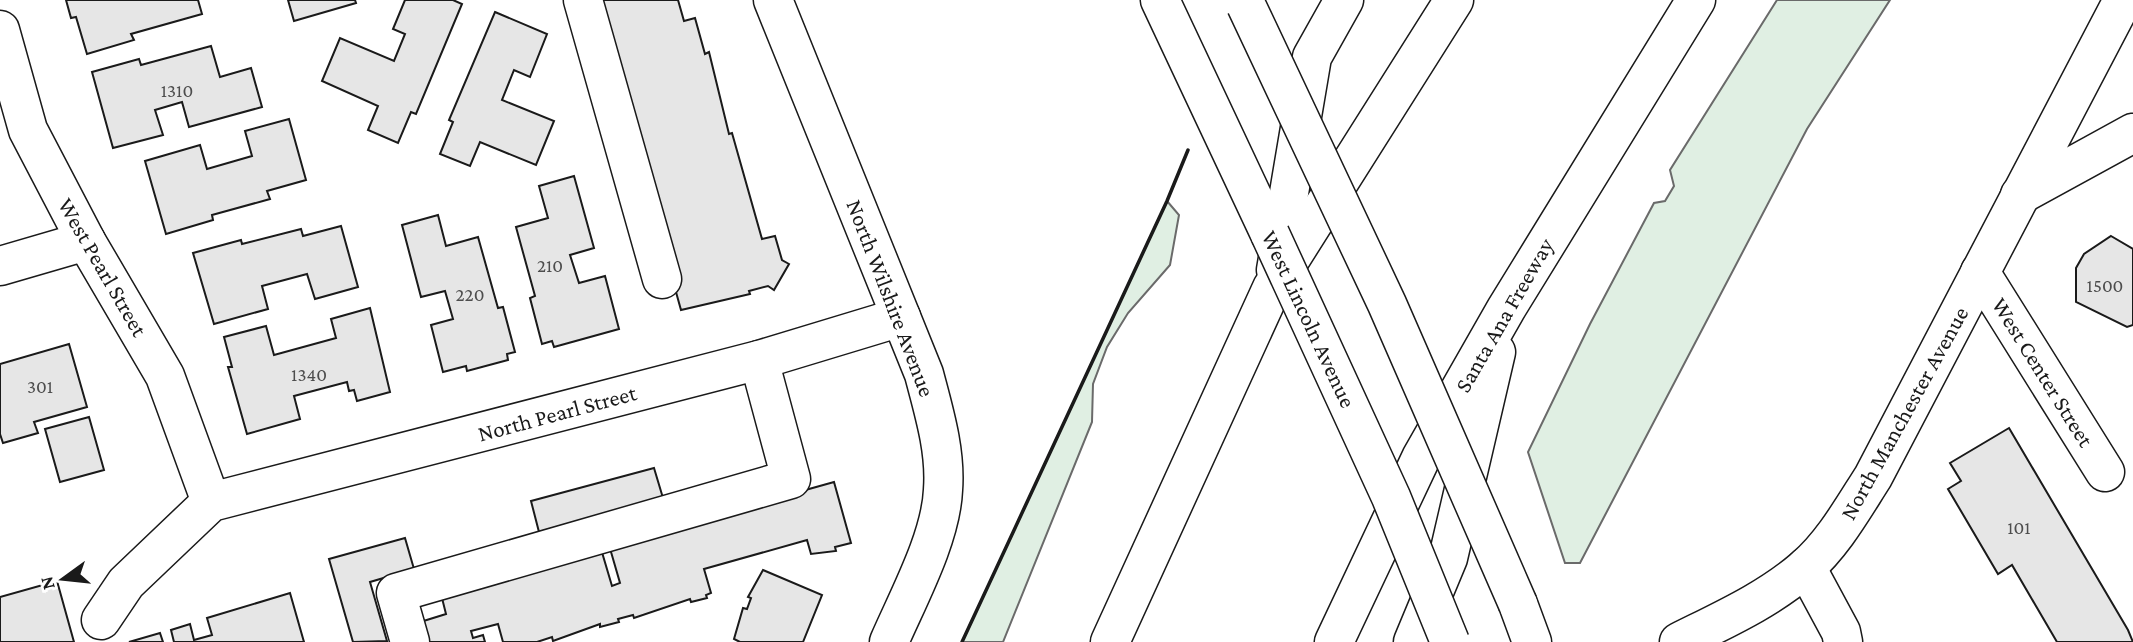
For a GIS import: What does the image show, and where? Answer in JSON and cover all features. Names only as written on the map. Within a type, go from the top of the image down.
[{"type":"main road","points":[[583,0],[662,279]]},
{"type":"main road","name":"North Wilshire Avenue","points":[[773,0],[924,374],[940,437],[943,491],[933,536],[890,642]]},
{"type":"main road","name":"West Lincoln Avenue","points":[[1160,0],[1391,496],[1450,642]]},
{"type":"main road","points":[[1272,288],[1312,57],[1344,0]]},
{"type":"main road","points":[[1110,642],[1272,288],[1454,0]]},
{"type":"main road","name":"Santa Ana Freeway","points":[[1334,642],[1421,458],[1506,309],[1696,0]]},
{"type":"main road","name":"North Manchester Avenue","points":[[1679,642],[1752,606],[1806,567],[1839,528],[1873,478],[2123,0]]},
{"type":"main road","points":[[1245,2],[1392,316],[1518,604],[1532,642]]},
{"type":"main road","name":"West Pearl Street","points":[[0,30],[27,130],[86,241],[165,376],[211,502]]},
{"type":"main road","points":[[2020,195],[2133,133]]},
{"type":"main road","points":[[0,266],[86,241]]},
{"type":"main road","name":"West Center Street","points":[[1980,272],[2105,472]]},
{"type":"main road","points":[[1413,642],[1448,558],[1506,309]]},
{"type":"main road","name":"North Pearl Street","points":[[211,502],[759,360],[901,317]]},
{"type":"main road","points":[[410,642],[396,593],[791,478],[759,360]]},
{"type":"main road","points":[[101,620],[126,583],[211,502]]},
{"type":"main road","points":[[1806,567],[1841,632],[1843,642]]},
{"type":"green space","points":[[1777,0],[1890,0],[1807,129],[1580,563],[1565,563],[1528,452],[1590,324],[1654,203],[1665,201],[1674,186],[1670,170]]},
{"type":"green space","points":[[1167,201],[1179,215],[1170,265],[1128,313],[1107,347],[1093,384],[1092,422],[1003,642],[962,642]]},
{"type":"building","points":[[66,0],[198,0],[202,14],[131,34],[134,40],[87,54],[76,17],[71,18]]},
{"type":"building","points":[[288,0],[355,0],[356,3],[294,21]]},
{"type":"building","points":[[405,0],[453,0],[462,4],[416,114],[411,112],[398,143],[368,130],[378,106],[322,81],[340,38],[394,61],[405,34],[393,29]]},
{"type":"building","points":[[595,0],[678,0],[684,21],[695,18],[705,54],[709,52],[729,134],[732,133],[762,239],[775,236],[782,260],[789,264],[774,290],[768,286],[749,291],[750,294],[681,310]]},
{"type":"building","points":[[495,12],[547,34],[530,77],[514,70],[502,100],[554,121],[536,165],[480,142],[470,166],[440,154],[453,122],[449,120]]},
{"type":"building","points":[[211,46],[220,77],[251,68],[262,107],[189,127],[182,102],[155,110],[163,135],[113,148],[92,72],[139,59],[141,65]]},
{"type":"building","points":[[289,119],[306,180],[267,191],[270,199],[212,215],[213,220],[166,234],[145,161],[200,145],[207,169],[252,156],[245,131]]},
{"type":"building","points":[[574,176],[594,248],[570,255],[579,283],[605,276],[619,329],[554,347],[552,341],[542,344],[530,298],[535,296],[516,227],[548,218],[539,186]]},
{"type":"building","points":[[438,215],[446,246],[478,237],[498,308],[503,307],[515,352],[507,354],[508,360],[467,371],[466,366],[443,372],[431,325],[453,319],[445,291],[421,297],[402,225]]},
{"type":"building","points":[[341,226],[358,287],[315,299],[307,274],[262,286],[268,309],[214,324],[193,253],[241,240],[242,244],[301,229],[303,236]]},
{"type":"building","points":[[2111,236],[2133,249],[2133,325],[2127,327],[2076,302],[2076,268],[2084,254]]},
{"type":"building","points":[[370,308],[390,392],[357,401],[354,390],[349,391],[347,382],[294,396],[300,419],[247,434],[228,367],[232,367],[224,337],[266,326],[274,355],[336,338],[331,319]]},
{"type":"building","points":[[69,344],[87,407],[34,422],[38,433],[3,443],[0,434],[0,364]]},
{"type":"building","points":[[89,417],[104,470],[60,482],[45,429]]},
{"type":"building","points":[[2009,428],[2133,642],[2057,642],[2012,565],[1998,574],[1948,489],[1961,481],[1950,463]]},
{"type":"building","points":[[654,468],[663,498],[539,532],[531,501]]},
{"type":"building","points":[[834,482],[851,543],[835,547],[836,551],[811,554],[807,540],[704,569],[711,593],[706,595],[707,598],[691,602],[690,599],[634,618],[633,615],[618,619],[619,622],[600,627],[600,624],[553,641],[552,637],[537,642],[503,642],[498,624],[471,631],[473,638],[483,635],[485,642],[419,642],[417,623],[446,614],[440,590],[601,549],[612,586],[620,583],[609,545]]},
{"type":"building","points":[[405,538],[414,569],[370,582],[387,641],[353,642],[329,559]]},
{"type":"building","points":[[763,570],[822,595],[803,642],[740,642],[734,639],[743,608],[747,609],[751,598],[748,597]]},
{"type":"building","points":[[57,581],[74,642],[0,642],[0,597]]},
{"type":"building","points":[[290,593],[304,642],[174,642],[171,630],[190,624],[194,640],[212,635],[207,618]]},
{"type":"building","points":[[160,633],[163,642],[129,642]]},
{"type":"wall","points":[[962,642],[1167,201],[1188,150]]}]
